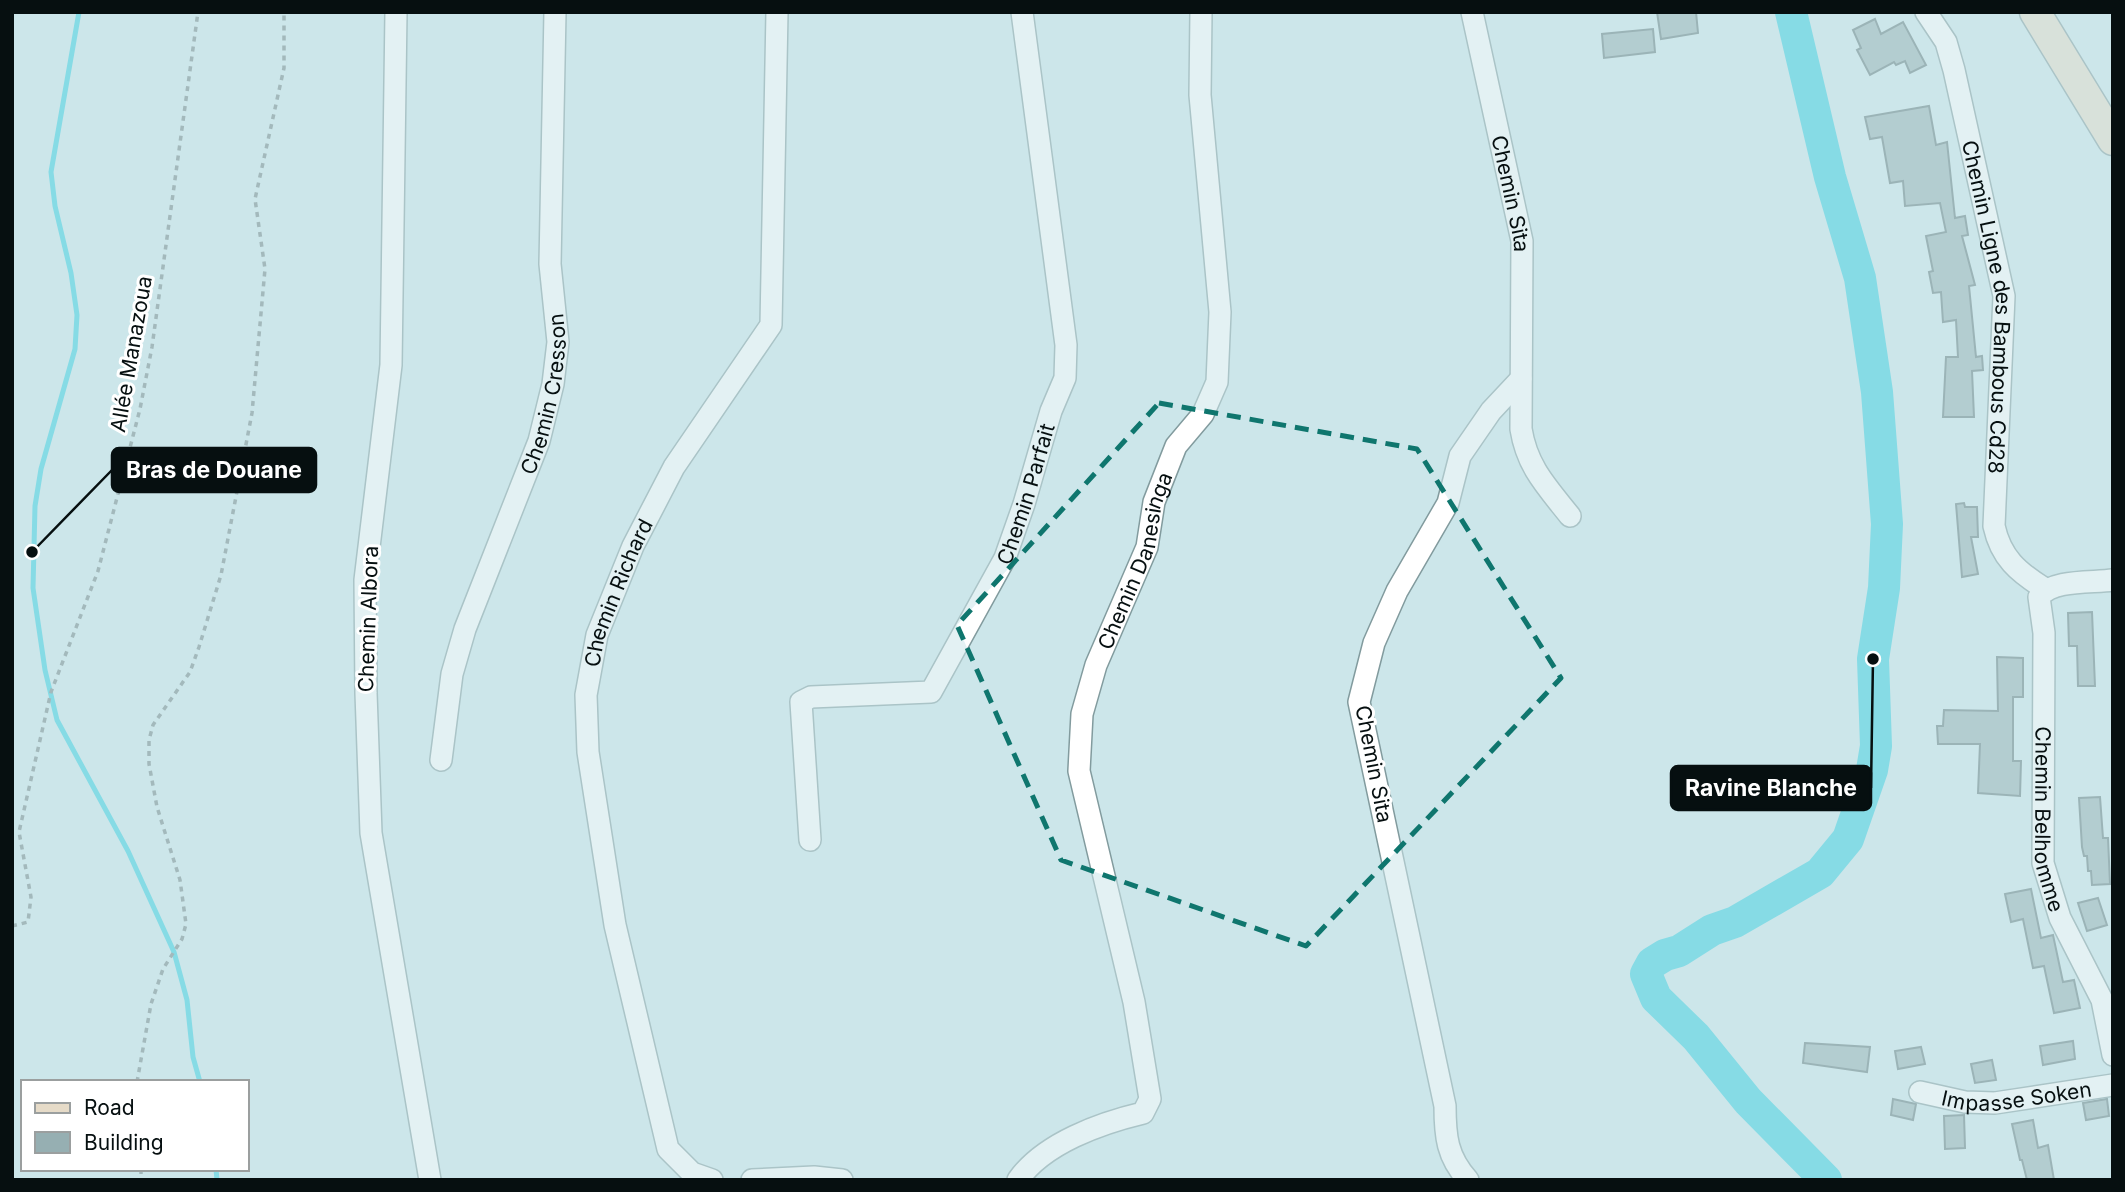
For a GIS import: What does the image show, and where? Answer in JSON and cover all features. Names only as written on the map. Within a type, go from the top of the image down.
[{"type":"main road","points":[[2035,12],[2113,140]]},
{"type":"street","name":"Chemin Albora","points":[[396,12],[391,365],[365,580],[366,693],[371,833],[429,1180]]},
{"type":"street","name":"Chemin Cresson","points":[[441,760],[452,674],[458,652],[510,510],[539,441],[553,384],[558,342],[550,264],[555,12]]},
{"type":"street","name":"Chemin Richard","points":[[712,1180],[692,1173],[668,1149],[615,925],[588,752],[586,695],[597,635],[633,547],[674,467],[771,325],[777,12]]},
{"type":"street","name":"Chemin Parfait","points":[[810,840],[801,702],[811,697],[931,692],[1005,558],[1024,505],[1051,411],[1065,378],[1066,345],[1022,12]]},
{"type":"street","name":"Chemin Danesinga","points":[[1018,1180],[1027,1167],[1068,1141],[1111,1121],[1143,1113],[1150,1099],[1134,1002],[1079,771],[1082,715],[1096,665],[1147,547],[1154,502],[1176,446],[1203,414],[1217,382],[1220,312],[1200,95],[1201,12]]},
{"type":"street","name":"Chemin Sita","points":[[1472,12],[1522,241],[1521,379],[1525,453],[1536,473],[1570,516]]},
{"type":"street","name":"Chemin Ligne des Bambous Cd28","points":[[1926,12],[1945,42],[1959,89],[2004,296],[1994,526],[1997,542],[2017,572],[2052,587]]},
{"type":"street","name":"Chemin Sita","points":[[1468,1180],[1453,1164],[1445,1137],[1445,1106],[1418,995],[1373,758],[1359,702],[1374,643],[1397,591],[1448,503],[1460,456],[1491,411],[1521,379]]},
{"type":"street","points":[[2052,587],[2113,580]]},
{"type":"street","name":"Chemin Belhomme","points":[[2052,587],[2039,597],[2044,633],[2043,863],[2060,918],[2102,1000],[2113,1055]]},
{"type":"street","name":"Impasse Soken","points":[[1920,1092],[1965,1102],[1995,1102],[2113,1085]]},
{"type":"street","points":[[752,1180],[842,1180]]},
{"type":"path","name":"Allée Manazoua","points":[[12,926],[28,922],[31,897],[19,832],[51,692],[98,571],[140,409],[152,347],[198,12]]},
{"type":"path","points":[[138,1080],[150,1004],[163,969],[182,939],[186,924],[180,880],[157,807],[149,764],[149,740],[153,725],[190,672],[199,647],[221,575],[252,412],[265,268],[256,198],[284,68],[284,12]]},
{"type":"highlighted area","points":[[1159,403],[1417,449],[1561,678],[1306,946],[1061,860],[957,625]]},
{"type":"building","points":[[1657,12],[1696,12],[1698,33],[1661,39]]},
{"type":"building","points":[[1875,19],[1881,34],[1903,22],[1926,65],[1910,73],[1905,61],[1896,65],[1894,62],[1870,75],[1857,50],[1861,48],[1853,30]]},
{"type":"building","points":[[1653,29],[1655,52],[1604,58],[1602,34]]},
{"type":"building","points":[[1929,106],[1936,145],[1947,142],[1955,218],[1965,216],[1968,235],[1962,236],[1975,285],[1969,286],[1976,357],[1982,356],[1983,370],[1972,371],[1974,417],[1943,417],[1946,357],[1958,357],[1956,320],[1943,322],[1941,292],[1933,293],[1929,272],[1933,271],[1926,236],[1946,232],[1940,203],[1905,206],[1903,181],[1890,183],[1882,137],[1870,139],[1865,117]]},
{"type":"building","points":[[1964,503],[1965,507],[1977,507],[1978,537],[1971,537],[1978,574],[1962,577],[1956,504]]},
{"type":"building","points":[[2092,612],[2095,686],[2078,686],[2077,646],[2069,646],[2068,613]]},
{"type":"building","points":[[1997,657],[2023,658],[2023,697],[2013,697],[2013,761],[2021,761],[2020,796],[1978,793],[1980,744],[1938,744],[1937,726],[1943,726],[1944,710],[1998,711]]},
{"type":"building","points":[[2100,797],[2103,838],[2108,838],[2110,884],[2092,885],[2091,871],[2088,871],[2087,856],[2084,856],[2082,847],[2079,798]]},
{"type":"building","points":[[2031,889],[2041,938],[2053,935],[2063,982],[2074,980],[2080,1008],[2054,1013],[2044,966],[2033,968],[2023,919],[2011,922],[2005,894]]},
{"type":"building","points":[[2098,898],[2107,925],[2087,931],[2078,903]]},
{"type":"building","points":[[2073,1041],[2075,1059],[2043,1065],[2040,1046]]},
{"type":"building","points":[[1805,1043],[1870,1047],[1867,1072],[1803,1063]]},
{"type":"building","points":[[1921,1047],[1925,1064],[1898,1069],[1895,1051]]},
{"type":"building","points":[[1992,1060],[1996,1080],[1975,1083],[1971,1064]]},
{"type":"building","points":[[1893,1099],[1916,1104],[1913,1120],[1891,1115]]},
{"type":"building","points":[[2107,1099],[2109,1116],[2086,1120],[2083,1103]]},
{"type":"building","points":[[1964,1115],[1965,1148],[1945,1149],[1944,1116]]},
{"type":"building","points":[[2033,1120],[2038,1148],[2048,1145],[2054,1180],[2027,1180],[2020,1160],[2012,1124]]},
{"type":"waterway","points":[[79,12],[51,172],[55,206],[71,273],[77,315],[75,349],[41,469],[35,506],[33,588],[45,670],[57,720],[128,851],[174,952],[187,1000],[193,1057],[199,1080]]},
{"type":"waterway","points":[[1791,12],[1830,177],[1860,278],[1877,392],[1887,524],[1884,588],[1873,659],[1876,746],[1872,770],[1848,839],[1820,873],[1735,922],[1712,930],[1679,951],[1665,955],[1652,963],[1646,974],[1656,998],[1696,1037],[1748,1101],[1826,1180]]},
{"type":"waterway","points":[[216,1171],[217,1180]]},
{"type":"place","name":"Bras de Douane","points":[[32,552]]},
{"type":"place","name":"Ravine Blanche","points":[[1873,659]]}]
